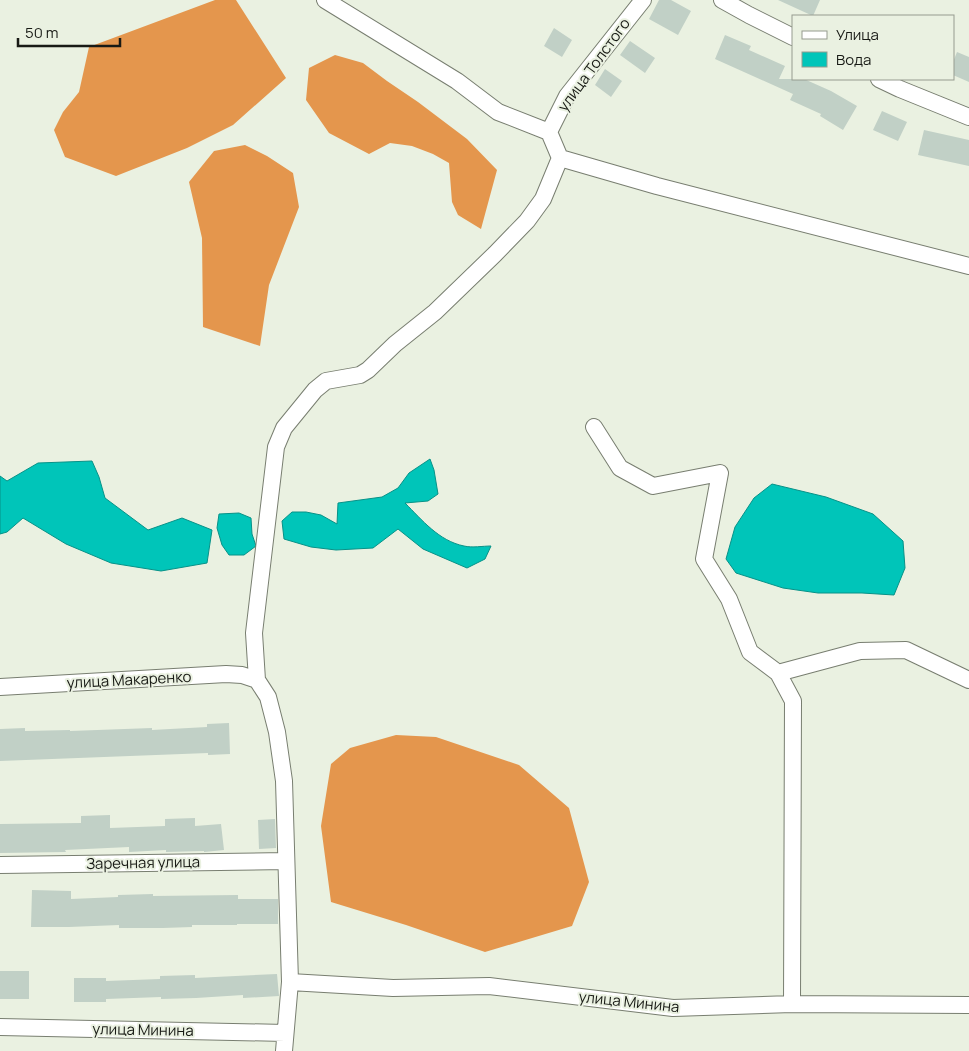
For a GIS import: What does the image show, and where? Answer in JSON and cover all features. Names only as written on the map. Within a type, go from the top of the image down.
[{"type":"street","points":[[284,1051],[290,982],[284,781],[277,732],[268,697],[257,680],[254,633],[276,446],[284,428],[315,390],[326,381],[360,375],[368,370],[395,344],[435,312],[527,221],[543,200],[560,158],[549,132],[498,112],[457,81],[325,0]]},
{"type":"street","name":"улица Толстого","points":[[549,132],[567,96],[642,0]]},
{"type":"street","points":[[722,0],[792,37]]},
{"type":"street","points":[[880,80],[969,118]]},
{"type":"street","points":[[560,158],[647,183],[969,266]]},
{"type":"street","points":[[594,427],[620,468],[653,486],[720,473],[704,559],[729,599],[750,652],[778,673],[794,702],[792,1004]]},
{"type":"street","points":[[778,673],[860,651],[906,650],[969,680]]},
{"type":"street","name":"улица Макаренко","points":[[0,687],[226,674],[257,680]]},
{"type":"street","name":"Заречная улица","points":[[0,865],[286,860]]},
{"type":"street","name":"улица Минина","points":[[290,982],[393,988],[489,986],[673,1008],[792,1004],[969,1005]]},
{"type":"street","name":"улица Минина","points":[[0,1027],[285,1033]]},
{"type":"shaded area","points":[[215,0],[236,0],[286,78],[233,125],[187,148],[116,176],[65,157],[54,130],[63,112],[79,92],[89,47]]},
{"type":"shaded area","points":[[335,55],[363,63],[418,102],[467,139],[497,170],[481,229],[458,215],[452,202],[449,163],[412,146],[390,143],[369,154],[329,133],[306,100],[309,68]]},
{"type":"shaded area","points":[[245,145],[267,156],[293,173],[299,207],[269,285],[260,346],[203,327],[202,238],[189,182],[214,151]]},
{"type":"shaded area","points":[[396,735],[436,737],[519,765],[569,808],[589,882],[572,926],[485,952],[331,902],[321,826],[331,764],[350,748]]},
{"type":"water","points":[[430,459],[438,494],[428,501],[405,503],[425,523],[447,540],[467,547],[491,546],[485,559],[467,568],[423,549],[398,529],[373,548],[336,550],[311,547],[284,539],[282,521],[292,512],[321,515],[337,524],[338,503],[382,497],[398,488],[409,473]]},
{"type":"water","points":[[92,461],[105,498],[148,530],[182,518],[212,530],[207,563],[161,571],[111,563],[66,544],[23,518],[7,532],[0,534],[0,476],[7,481],[38,463]]},
{"type":"water","points":[[772,484],[826,497],[873,514],[903,541],[905,568],[894,595],[818,593],[783,588],[736,573],[726,559],[735,527],[754,498]]},
{"type":"water","points":[[239,513],[251,518],[252,534],[256,546],[244,555],[229,555],[222,545],[217,528],[219,514]]},
{"type":"building","points":[[659,0],[671,0],[691,11],[678,35],[649,19]]},
{"type":"building","points":[[778,0],[820,0],[813,15]]},
{"type":"building","points":[[554,28],[572,40],[562,57],[544,46]]},
{"type":"building","points":[[725,35],[751,46],[749,50],[785,66],[779,79],[806,80],[857,106],[843,130],[820,116],[821,114],[790,100],[793,94],[715,59]]},
{"type":"building","points":[[630,41],[655,58],[645,73],[620,55]]},
{"type":"building","points":[[957,52],[969,57],[969,82],[954,75],[954,60]]},
{"type":"building","points":[[605,69],[622,81],[611,97],[595,85]]},
{"type":"building","points":[[882,111],[907,122],[898,141],[873,130]]},
{"type":"building","points":[[924,130],[969,140],[969,166],[918,155]]},
{"type":"building","points":[[229,723],[230,754],[208,755],[208,753],[0,761],[0,729],[25,728],[25,731],[70,731],[152,728],[152,730],[207,727],[207,724]]},
{"type":"building","points":[[110,815],[110,828],[165,826],[165,819],[195,818],[195,826],[221,824],[224,850],[204,852],[166,852],[166,850],[129,852],[129,847],[65,850],[66,852],[0,853],[0,824],[81,823],[81,816]]},
{"type":"building","points":[[275,819],[276,848],[259,849],[258,820]]},
{"type":"building","points":[[32,890],[71,891],[71,899],[153,894],[153,896],[238,895],[238,899],[278,899],[278,924],[192,925],[192,927],[163,928],[119,928],[119,925],[31,927]]},
{"type":"building","points":[[0,971],[29,971],[29,999],[0,999]]},
{"type":"building","points":[[277,974],[279,996],[243,998],[243,995],[161,999],[161,997],[106,999],[106,1002],[74,1002],[74,978],[106,978],[106,981],[160,979],[160,976],[195,975],[195,978]]}]
